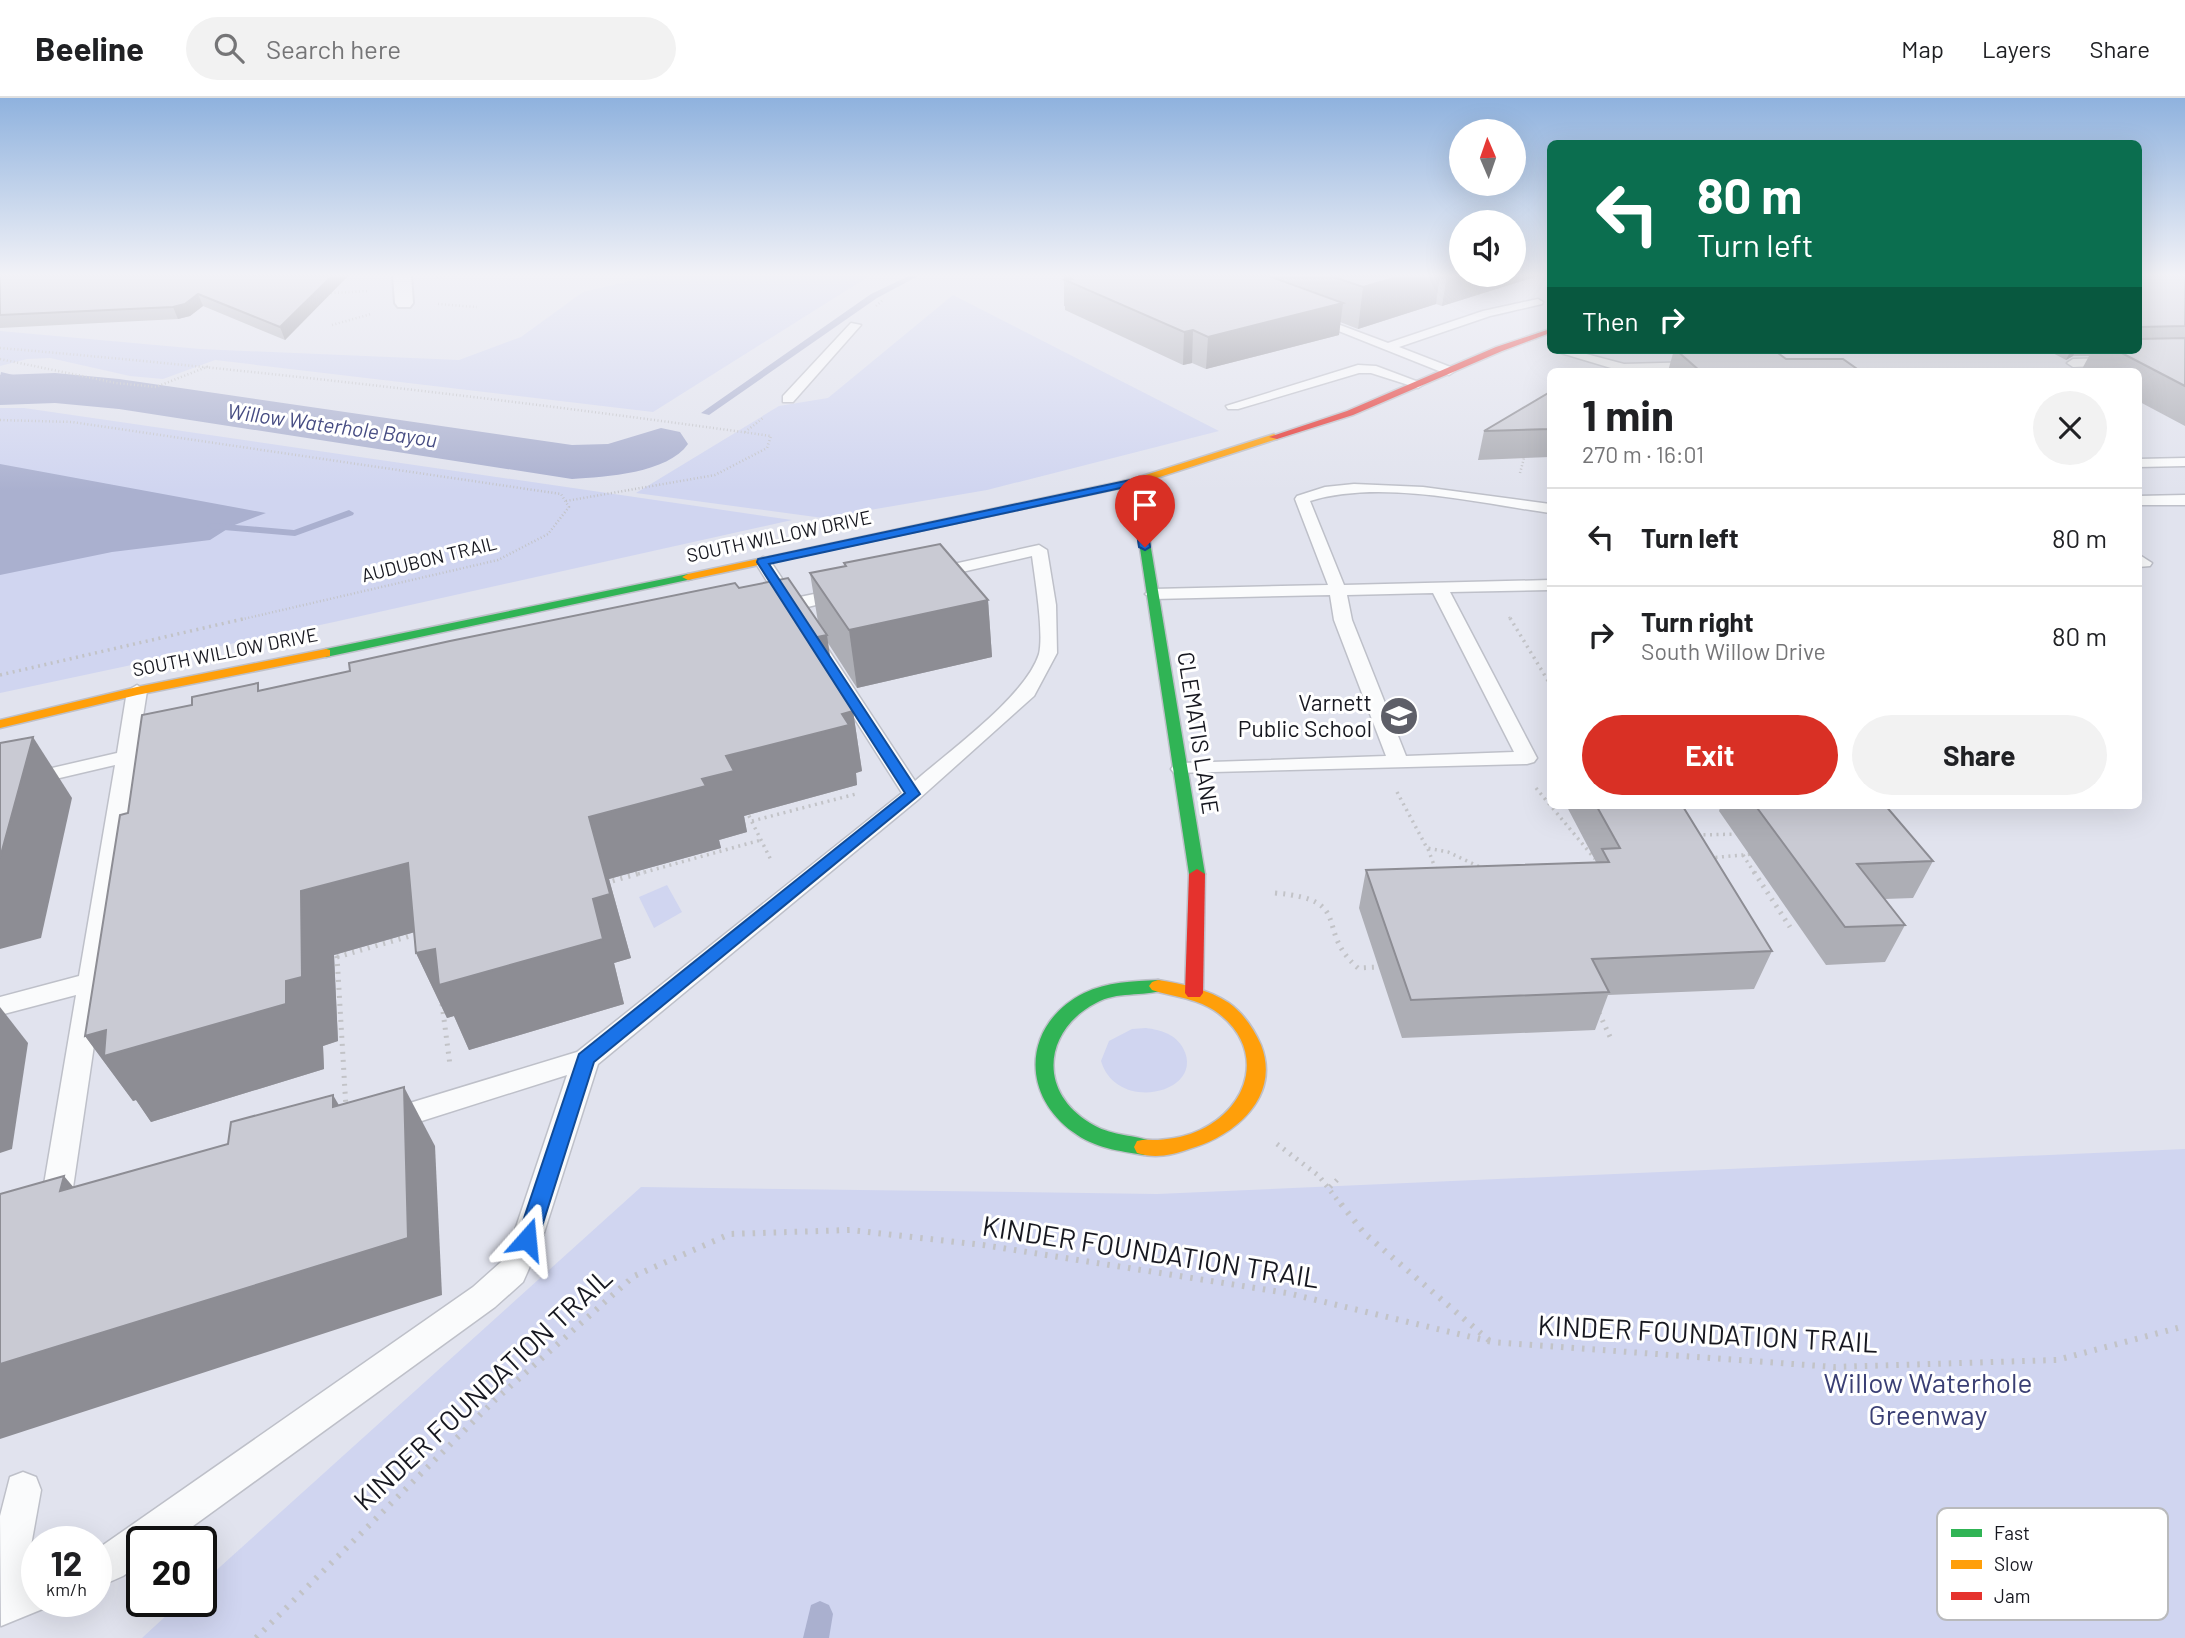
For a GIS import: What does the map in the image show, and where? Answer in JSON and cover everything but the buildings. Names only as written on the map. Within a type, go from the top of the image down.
[{"type":"street","name":"SOUTH WILLOW DRIVE","points":[[0,724],[137,691],[1135,482],[1350,413],[1506,347]]},
{"type":"street","name":"CLEMATIS LANE","points":[[1135,482],[1198,881],[1194,993]]},
{"type":"street","points":[[1158,986],[1194,993],[1231,1014],[1255,1046],[1258,1082],[1239,1116],[1202,1140],[1153,1149],[1103,1139],[1072,1121],[1051,1097],[1042,1070],[1046,1042],[1061,1019],[1088,999],[1121,987],[1158,986]]},
{"type":"lane","points":[[788,399],[835,347]]},
{"type":"lane","points":[[1389,347],[1449,370]]},
{"type":"lane","points":[[1572,354],[1624,368],[1708,365]]},
{"type":"lane","points":[[2073,363],[2129,362]]},
{"type":"lane","points":[[1233,406],[1358,369],[1371,369],[1418,384]]},
{"type":"lane","points":[[2142,463],[2185,462]]},
{"type":"lane","points":[[1398,762],[1343,620],[1338,590],[1302,499],[1311,494],[1347,489],[1376,489],[1547,508]]},
{"type":"lane","points":[[2142,501],[2185,500]]},
{"type":"lane","points":[[347,1133],[586,1059],[788,895],[908,788],[1027,692],[1048,653],[1047,605],[1040,550],[906,579]]},
{"type":"lane","points":[[762,562],[908,788]]},
{"type":"lane","points":[[1153,594],[1547,585]]},
{"type":"lane","points":[[760,611],[867,587]]},
{"type":"lane","points":[[1181,769],[1527,758],[1439,587]]},
{"type":"lane","points":[[56,1224],[137,691]]},
{"type":"lane","points":[[0,786],[181,744]]},
{"type":"lane","points":[[0,1006],[91,982]]},
{"type":"lane","points":[[112,1562],[484,1297],[512,1272],[527,1239],[586,1059]]},
{"type":"lane","points":[[21,1599],[1,1607],[23,1490]]},
{"type":"path","points":[[0,348],[210,366],[644,418],[771,436],[767,449],[715,475],[566,501],[561,494],[86,424],[0,420]]},
{"type":"path","points":[[0,359],[116,383],[156,387],[210,366]]},
{"type":"path","name":"AUDUBON TRAIL","points":[[0,675],[498,560],[548,534],[569,506],[566,501]]},
{"type":"path","points":[[1509,616],[1547,679]]},
{"type":"path","points":[[1522,758],[1532,783],[1547,801]]},
{"type":"path","points":[[1395,786],[1399,800],[1427,848],[1440,882]]},
{"type":"path","points":[[752,821],[908,788]]},
{"type":"path","points":[[745,809],[788,895]]},
{"type":"path","points":[[1554,809],[1600,864]]},
{"type":"path","points":[[1692,835],[1745,834]]},
{"type":"path","points":[[603,883],[761,840]]},
{"type":"path","points":[[1427,848],[1448,852],[1496,875]]},
{"type":"path","points":[[1705,859],[1766,853]]},
{"type":"path","points":[[1742,854],[1790,927]]},
{"type":"path","points":[[1275,893],[1310,896],[1322,903],[1331,914],[1339,952],[1358,968],[1379,967]]},
{"type":"path","points":[[337,957],[420,934]]},
{"type":"path","points":[[337,944],[347,1133]]},
{"type":"path","points":[[441,996],[455,1100]]},
{"type":"path","points":[[1594,1003],[1612,1041]]},
{"type":"path","points":[[1239,1116],[1320,1176],[1364,1233],[1492,1342]]},
{"type":"path","points":[[1330,1187],[1341,1176]]},
{"type":"path","name":"KINDER FOUNDATION TRAIL","points":[[256,1638],[495,1400],[634,1276],[730,1234],[849,1230],[983,1245],[1287,1293],[1492,1342],[1834,1367],[2057,1360],[2185,1326]]},
{"type":"green space","points":[[0,347],[176,347],[459,360],[494,347],[757,347],[653,412],[215,360],[163,379],[130,376],[50,358],[27,359],[0,366]]},
{"type":"green space","points":[[890,347],[1054,347],[1219,431],[987,490],[823,518],[636,493],[779,406],[828,398]]},
{"type":"green space","points":[[0,408],[24,408],[792,520],[0,693]]},
{"type":"green space","points":[[667,885],[682,912],[654,928],[639,897]]},
{"type":"green space","points":[[1146,1028],[1176,1039],[1183,1048],[1187,1063],[1183,1076],[1172,1086],[1157,1091],[1140,1092],[1124,1088],[1110,1078],[1101,1061],[1109,1041],[1132,1029]]},
{"type":"green space","name":"Willow Waterhole Greenway","points":[[2185,1149],[2185,1638],[142,1638],[165,1617],[217,1617],[217,1570],[641,1187],[1157,1194]]},
{"type":"shaded area","points":[[0,464],[266,513],[232,526],[210,540],[112,552],[0,575]]},
{"type":"waterway","name":"Willow Waterhole Bayou","points":[[706,413],[801,347]]},
{"type":"waterway","points":[[1,375],[55,388]]},
{"type":"waterway","name":"Willow Waterhole Bayou","points":[[0,390],[55,388],[119,394],[572,462],[614,460],[661,444]]},
{"type":"waterway","points":[[479,460],[496,451]]},
{"type":"waterway","points":[[212,526],[295,533],[349,513]]},
{"type":"waterway","points":[[816,1638],[820,1614]]},
{"type":"traffic: fast","points":[[1135,482],[1197,874]]},
{"type":"traffic: fast","points":[[326,653],[688,577]]},
{"type":"traffic: fast","points":[[1144,1147],[1102,1139],[1080,1127],[1062,1110],[1050,1091],[1044,1071],[1045,1050],[1052,1030],[1067,1012],[1090,998],[1115,990],[1158,986]]},
{"type":"traffic: slow","points":[[688,577],[1135,482],[1274,437]]},
{"type":"traffic: slow","points":[[0,724],[137,691],[326,653]]},
{"type":"traffic: slow","points":[[1144,1147],[1158,1148],[1181,1144],[1204,1137],[1224,1126],[1240,1112],[1251,1095],[1257,1076],[1256,1056],[1248,1035],[1232,1015],[1207,999],[1158,986]]},
{"type":"traffic: jam","points":[[1274,437],[1350,413],[1505,347]]},
{"type":"traffic: jam","points":[[1194,993],[1197,874]]},
{"type":"place","name":"Varnett Public School","points":[[1399,716]]},
{"type":"route","points":[[527,1239],[586,1059],[913,794],[762,562],[1135,482],[1145,547]]}]
